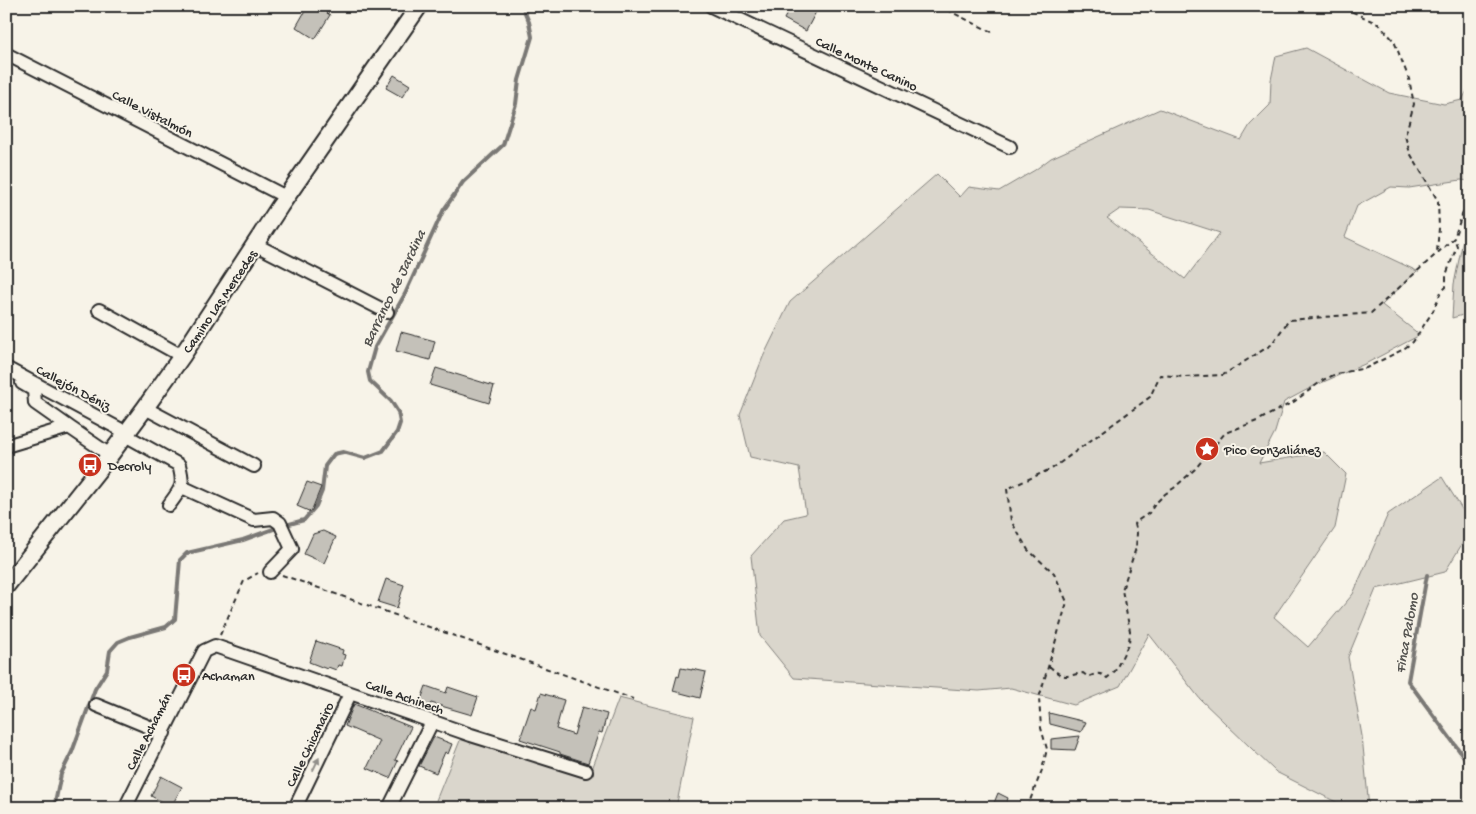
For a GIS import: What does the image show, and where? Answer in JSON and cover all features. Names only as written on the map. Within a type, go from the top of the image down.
[{"type":"main road","name":"Camino Las Mercedes","points":[[6,586],[110,456],[182,356],[286,197],[418,6]]},
{"type":"street","name":"Calle Monte Canino","points":[[711,6],[1010,147]]},
{"type":"street","name":"Calle Vistalmón","points":[[6,54],[286,197]]},
{"type":"street","points":[[256,245],[387,312]]},
{"type":"street","points":[[99,310],[182,356]]},
{"type":"street","name":"Callejón Déniz","points":[[6,368],[179,465],[182,474],[182,486]]},
{"type":"street","points":[[6,375],[34,390],[35,403],[110,456]]},
{"type":"street","points":[[145,408],[254,466]]},
{"type":"street","points":[[6,446],[69,427]]},
{"type":"street","points":[[169,505],[182,486],[254,520],[273,518],[282,527],[292,549],[270,572]]},
{"type":"street","name":"Calle Achinech","points":[[215,646],[432,722],[586,771]]},
{"type":"street","name":"Calle Achamán","points":[[125,808],[204,651],[215,646]]},
{"type":"street","name":"Calle Chicanairo","points":[[295,808],[350,694]]},
{"type":"street","points":[[96,705],[164,733]]},
{"type":"street","points":[[389,808],[432,722]]},
{"type":"path","points":[[940,6],[994,33]]},
{"type":"path","points":[[1345,6],[1351,11],[1380,25],[1394,41],[1409,79],[1414,104],[1405,136],[1410,152],[1438,201],[1439,228],[1437,253]]},
{"type":"path","points":[[1027,808],[1042,770],[1047,749],[1041,728],[1039,698],[1067,602],[1054,573],[1028,550],[1011,521],[1007,489],[1053,468],[1150,397],[1160,375],[1222,375],[1271,345],[1289,320],[1371,313],[1454,238],[1462,215],[1470,200]]},
{"type":"path","points":[[1462,215],[1470,218]]},
{"type":"path","points":[[1048,665],[1060,676],[1069,677],[1083,672],[1088,677],[1101,673],[1107,678],[1115,671],[1122,660],[1130,631],[1122,590],[1136,548],[1137,533],[1135,524],[1137,521],[1149,513],[1165,494],[1194,469],[1225,433],[1257,421],[1286,406],[1323,380],[1336,374],[1366,368],[1402,350],[1413,342],[1433,311],[1441,292],[1446,287],[1446,275],[1457,246],[1454,238]]},
{"type":"path","points":[[215,646],[244,582],[260,572],[276,572],[633,699]]},
{"type":"shaded area","points":[[1306,48],[1389,93],[1444,104],[1462,100],[1470,85],[1470,181],[1461,180],[1409,188],[1391,187],[1357,206],[1345,237],[1417,271],[1382,305],[1420,335],[1367,363],[1314,386],[1284,402],[1275,432],[1259,463],[1324,452],[1346,474],[1335,528],[1274,617],[1308,647],[1353,594],[1388,514],[1442,477],[1470,522],[1470,531],[1445,572],[1376,589],[1348,657],[1362,736],[1369,808],[1348,808],[1276,772],[1200,699],[1149,634],[1120,686],[1074,705],[1011,688],[979,691],[794,678],[760,636],[751,556],[784,519],[806,514],[799,468],[750,457],[740,415],[763,357],[790,302],[937,174],[960,197],[969,187],[999,191],[1035,170],[1051,158],[1160,109],[1241,140],[1250,125],[1270,105],[1271,80],[1276,56]],"holes":[[[1120,209],[1149,210],[1220,233],[1185,279],[1107,218]]]},
{"type":"shaded area","points":[[1470,222],[1470,313],[1452,318],[1454,284],[1465,230]]},
{"type":"shaded area","points":[[619,698],[694,717],[676,808],[433,808],[461,738],[589,777]]},
{"type":"building","points":[[308,6],[316,6],[330,15],[315,39],[296,27]]},
{"type":"building","points":[[791,6],[819,6],[806,31],[784,19]]},
{"type":"building","points":[[394,75],[410,85],[402,97],[386,88]]},
{"type":"building","points":[[401,332],[435,341],[430,360],[396,351]]},
{"type":"building","points":[[436,368],[494,386],[489,403],[430,385]]},
{"type":"building","points":[[307,482],[321,487],[311,512],[297,506]]},
{"type":"building","points":[[323,531],[336,537],[324,563],[304,554],[313,534]]},
{"type":"building","points":[[386,579],[404,585],[397,608],[378,602]]},
{"type":"building","points":[[316,641],[343,650],[342,654],[345,655],[342,666],[338,665],[336,670],[328,667],[327,669],[309,662]]},
{"type":"building","points":[[681,668],[706,672],[700,698],[673,691]]},
{"type":"building","points":[[426,686],[446,693],[448,687],[478,697],[472,715],[431,703],[428,708],[419,705]]},
{"type":"building","points":[[541,693],[564,700],[556,729],[574,735],[582,707],[607,714],[602,733],[599,732],[588,763],[520,739],[531,707],[536,709]]},
{"type":"building","points":[[354,704],[411,727],[395,760],[398,761],[390,778],[367,768],[380,741],[345,726]]},
{"type":"building","points":[[1049,713],[1086,722],[1081,732],[1050,724]]},
{"type":"building","points":[[1080,736],[1075,750],[1051,749],[1051,739]]},
{"type":"building","points":[[434,737],[452,744],[448,754],[445,752],[436,773],[419,766]]},
{"type":"building","points":[[161,776],[182,787],[171,807],[151,796]]},
{"type":"building","points":[[998,793],[1008,798],[1005,808],[992,808]]},
{"type":"waterway","name":"Barranco de Jardina","points":[[286,525],[304,520],[316,506],[322,491],[325,466],[334,454],[343,452],[365,458],[383,451],[397,432],[400,423],[398,412],[391,401],[370,381],[368,372],[375,347],[405,294],[443,211],[463,182],[503,145],[516,104],[519,80],[532,37],[529,22],[522,6]]},
{"type":"waterway","name":"Barranco de Jardina","points":[[54,808],[61,774],[72,752],[95,689],[107,670],[110,651],[118,642],[166,627],[175,619],[180,560],[187,553],[243,540],[279,527]]},
{"type":"waterway","name":"Finca Palomo","points":[[1427,575],[1408,681],[1470,765]]},
{"type":"place","name":"Pico Gonzaliánez","points":[[1207,449]]},
{"type":"place","name":"Decroly","points":[[90,465]]},
{"type":"place","name":"Achaman","points":[[184,675]]}]
